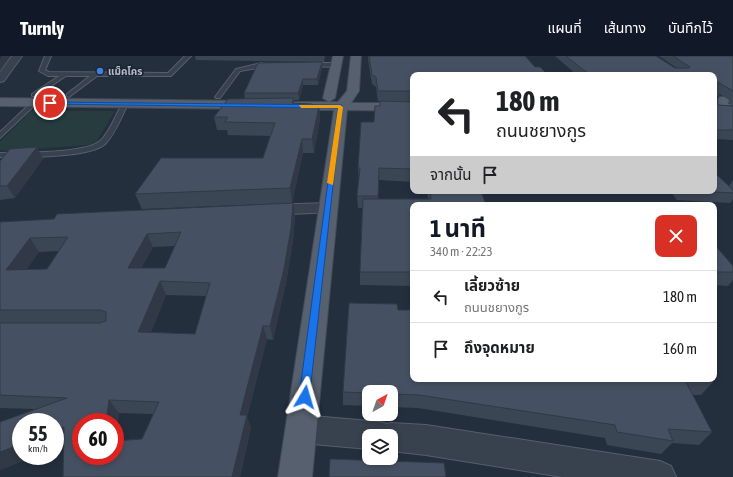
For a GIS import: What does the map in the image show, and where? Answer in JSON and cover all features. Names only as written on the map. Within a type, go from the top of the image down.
[{"type":"main road","points":[[340,101],[353,91],[356,56]]},
{"type":"main road","points":[[295,477],[340,101],[337,60]]},
{"type":"main road","points":[[0,95],[35,99],[125,104],[410,99]]},
{"type":"main road","points":[[0,102],[69,95],[218,97],[270,102]]},
{"type":"main road","points":[[340,101],[410,107]]},
{"type":"main road","points":[[719,102],[733,110]]},
{"type":"street","points":[[0,79],[17,56]]},
{"type":"street","points":[[250,211],[328,208]]},
{"type":"street","points":[[301,429],[362,434]]},
{"type":"street","points":[[398,438],[426,440],[660,477]]},
{"type":"lane","points":[[48,56],[42,71],[48,74],[169,75],[188,56]]},
{"type":"lane","points":[[298,65],[337,60]]},
{"type":"lane","points":[[218,97],[238,70],[261,65],[276,65]]},
{"type":"lane","points":[[0,136],[35,99],[65,74]]},
{"type":"lane","points":[[69,95],[96,74]]},
{"type":"lane","points":[[0,155],[79,150],[96,146],[103,142],[125,104]]},
{"type":"green space","points":[[31,111],[115,111],[97,141],[88,145],[8,151],[0,150],[0,142]]},
{"type":"building","points":[[369,56],[525,56],[535,67],[540,67],[545,72],[410,72],[410,91],[378,91],[376,77],[372,75]]},
{"type":"building","points":[[566,56],[656,56],[675,68],[689,68],[690,67],[673,56],[733,56],[733,91],[718,82],[718,94],[720,95],[717,96],[717,72],[586,72]]},
{"type":"building","points":[[322,62],[317,79],[303,79],[298,93],[244,93],[258,63]]},
{"type":"building","points":[[717,96],[718,105],[733,106],[733,130],[717,130]]},
{"type":"building","points":[[294,98],[292,103],[319,106],[312,139],[302,139],[290,188],[135,194],[161,158],[263,158],[275,123],[225,122],[228,117],[214,117],[228,99]]},
{"type":"building","points":[[380,101],[410,102],[410,169],[379,168],[378,196],[357,196],[360,168],[358,168],[361,122],[374,122],[375,106],[380,106]]},
{"type":"building","points":[[37,147],[7,186],[0,186],[0,161],[10,149]]},
{"type":"building","points":[[717,175],[733,190],[733,193],[717,192]]},
{"type":"building","points":[[430,194],[482,194],[485,202],[410,202],[410,272],[360,272],[363,199],[431,199]]},
{"type":"building","points":[[293,203],[291,228],[284,269],[270,326],[263,326],[240,415],[247,415],[232,477],[63,477],[64,413],[25,413],[67,398],[0,395],[0,323],[100,323],[106,321],[106,312],[100,310],[0,310],[0,222],[54,219],[57,214]],"holes":[[[181,232],[165,268],[128,268],[147,234]],[[68,237],[47,269],[6,270],[30,238]],[[160,281],[210,283],[195,334],[138,332]]]},
{"type":"building","points":[[717,247],[733,266],[733,272],[717,272]]},
{"type":"building","points":[[349,303],[397,304],[398,310],[410,310],[410,382],[686,382],[712,432],[668,429],[673,441],[617,432],[615,425],[419,395],[398,394],[398,385],[362,385],[362,393],[343,392]]},
{"type":"building","points":[[12,418],[12,447],[0,452],[0,422]]},
{"type":"building","points":[[330,459],[362,460],[362,465],[398,465],[398,461],[444,463],[446,477],[329,477]]},
{"type":"slow traffic","points":[[301,106],[340,107],[331,183]]},
{"type":"place","name":"แม็คโคร","points":[[100,71]]},
{"type":"route","points":[[50,103],[340,107],[305,397]]}]
